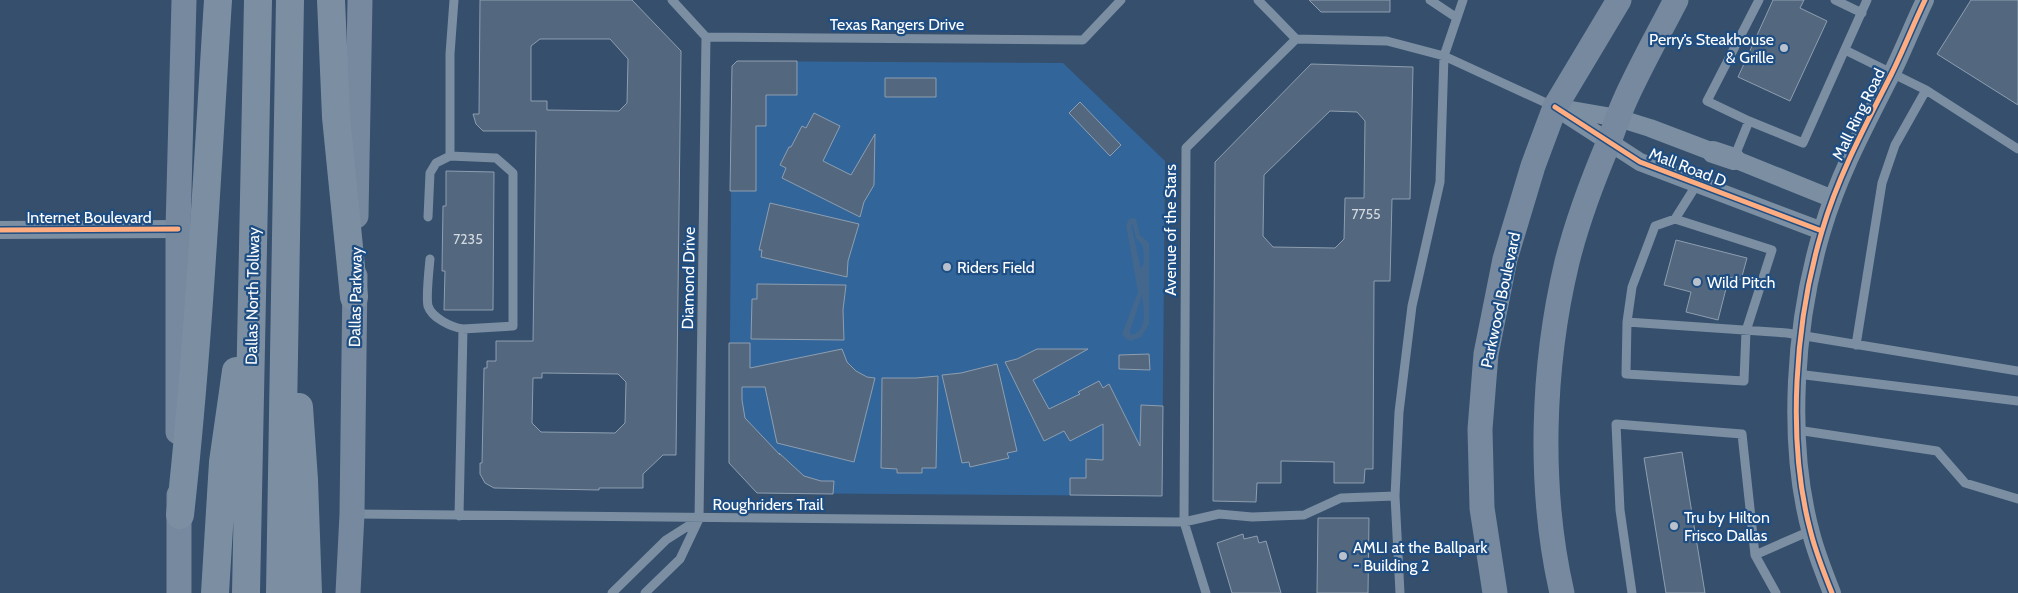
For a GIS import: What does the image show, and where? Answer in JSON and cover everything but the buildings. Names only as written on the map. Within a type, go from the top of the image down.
[{"type":"highway","points":[[180,515],[201,290],[218,0]]},
{"type":"highway","name":"Dallas North Tollway","points":[[246,593],[258,0]]},
{"type":"highway","name":"Dallas North Tollway","points":[[280,593],[290,0]]},
{"type":"highway","points":[[331,0],[337,126],[354,297]]},
{"type":"highway","points":[[287,254],[303,456],[308,593]]},
{"type":"highway","points":[[215,593],[223,462],[252,255]]},
{"type":"main road","points":[[179,593],[178,229],[184,0]]},
{"type":"main road","name":"Dallas Parkway","points":[[348,593],[352,514],[360,0]]},
{"type":"main road","name":"Parkwood Boulevard","points":[[1496,593],[1482,508],[1480,428],[1486,354],[1504,259],[1533,166],[1555,107],[1619,0]]},
{"type":"main road","points":[[1562,593],[1553,554],[1546,469],[1549,369],[1556,319],[1567,262],[1584,205],[1625,99],[1676,0]]},
{"type":"street","name":"Mall Ring Road","points":[[1832,593],[1810,531],[1801,479],[1797,430],[1797,374],[1800,335],[1822,231],[1833,199],[1857,143],[1892,73],[1925,0]]},
{"type":"street","name":"Mall Road D","points":[[1555,107],[1613,130],[1724,156],[1833,199]]},
{"type":"street","name":"Mall Road D","points":[[1555,107],[1613,130],[1640,162],[1822,231]]},
{"type":"street","name":"Internet Boulevard","points":[[0,230],[178,229]]},
{"type":"lane","points":[[450,156],[450,54],[454,0]]},
{"type":"lane","points":[[672,0],[706,37]]},
{"type":"lane","name":"Texas Rangers Drive","points":[[706,37],[1083,40],[1121,0]]},
{"type":"lane","points":[[1258,0],[1296,39],[1387,41],[1444,56],[1555,107]]},
{"type":"lane","points":[[1430,0],[1457,18]]},
{"type":"lane","points":[[1400,593],[1396,496],[1398,412],[1412,306],[1440,182],[1444,56],[1464,0]]},
{"type":"lane","points":[[1759,0],[1707,101],[1749,122],[1803,143],[1868,0]]},
{"type":"lane","points":[[1835,0],[1862,13]]},
{"type":"lane","name":"Diamond Drive","points":[[699,519],[706,37]]},
{"type":"lane","name":"Avenue of the Stars","points":[[1206,593],[1184,522],[1186,148],[1296,39]]},
{"type":"lane","points":[[1846,50],[1926,90],[2018,149]]},
{"type":"lane","points":[[1856,345],[1882,183],[1895,145],[1926,90]]},
{"type":"lane","points":[[1724,156],[1749,122]]},
{"type":"lane","points":[[428,217],[430,173],[436,163],[450,156],[496,158],[513,173],[513,326],[462,330],[436,317],[428,306],[430,259]]},
{"type":"lane","points":[[1675,219],[1697,184]]},
{"type":"lane","points":[[1675,219],[1772,250],[1746,331],[1744,381],[1626,374],[1627,322],[1632,287],[1655,226],[1675,219]]},
{"type":"lane","points":[[1627,322],[1787,333],[2018,371]]},
{"type":"lane","points":[[459,516],[462,330]]},
{"type":"lane","points":[[1797,374],[2018,401]]},
{"type":"lane","points":[[1632,593],[1620,510],[1616,424],[1742,434],[1755,555],[1774,592]]},
{"type":"lane","points":[[1797,430],[1937,451],[1965,483],[2018,499]]},
{"type":"lane","name":"Roughriders Trail","points":[[352,514],[699,519],[1184,522],[1219,514],[1252,517],[1304,515],[1341,498],[1396,496]]},
{"type":"lane","points":[[612,593],[666,540],[699,519]]},
{"type":"lane","points":[[645,593],[680,559],[699,519]]},
{"type":"lane","points":[[1755,555],[1810,531]]},
{"type":"shaded area","name":"Riders Field","points":[[737,61],[1063,63],[1165,161],[1162,496],[757,493],[729,463],[732,66]]},
{"type":"shaded area","points":[[1129,219],[1136,219],[1140,235],[1149,243],[1149,324],[1141,337],[1130,341],[1122,334],[1138,292],[1126,225]],"holes":[[[1131,224],[1133,225],[1136,238],[1143,246],[1144,263],[1141,269]],[[1142,295],[1144,319],[1140,329],[1131,335],[1130,331]]]},
{"type":"cycle path","points":[[1832,593],[1811,533],[1803,497],[1798,460],[1796,421],[1797,381],[1805,303],[1828,211],[1853,152],[1925,0]]},
{"type":"cycle path","points":[[1555,107],[1640,162],[1822,231]]},
{"type":"cycle path","points":[[0,230],[178,229]]},
{"type":"place","name":"Perry’s Steakhouse & Grille","points":[[1784,48]]},
{"type":"place","name":"Riders Field","points":[[947,267]]},
{"type":"place","name":"Wild Pitch","points":[[1697,282]]},
{"type":"place","name":"Tru by Hilton Frisco Dallas","points":[[1674,526]]},
{"type":"place","name":"AMLI at the Ballpark - Building 2","points":[[1343,556]]}]
